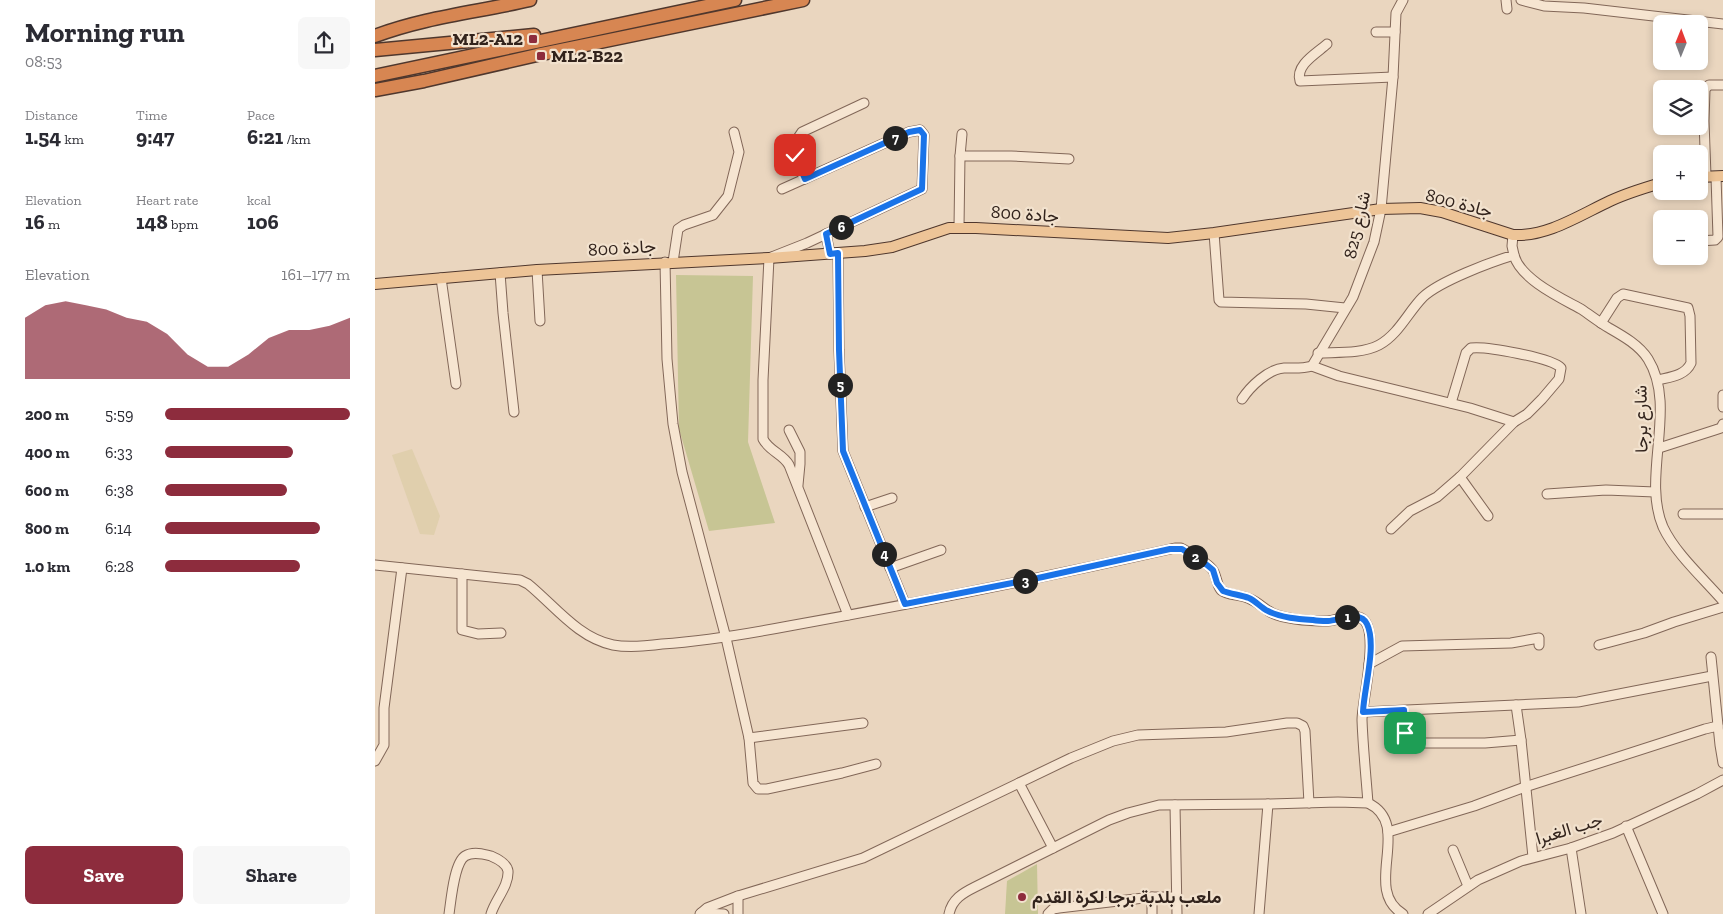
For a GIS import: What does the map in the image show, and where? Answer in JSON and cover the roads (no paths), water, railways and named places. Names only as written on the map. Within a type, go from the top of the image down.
[{"type":"highway","points":[[375,36],[426,20],[530,0]]},
{"type":"highway","points":[[375,76],[735,0]]},
{"type":"highway","points":[[375,90],[424,82],[537,55],[803,0]]},
{"type":"highway","points":[[375,50],[589,30]]},
{"type":"main road","name":"جادة 800","points":[[375,284],[537,270],[834,253],[892,247],[949,228],[1168,238],[1214,234],[1381,209],[1420,208],[1442,212],[1513,235],[1528,235],[1561,225],[1631,192],[1653,185]]},
{"type":"street","name":"شارع 825","points":[[1311,366],[1353,297],[1374,242],[1381,209],[1397,10],[1403,0]]},
{"type":"street","points":[[1521,0],[1544,6],[1584,8],[1723,24]]},
{"type":"street","points":[[1376,32],[1395,32]]},
{"type":"street","points":[[1327,44],[1302,68],[1299,75],[1300,81],[1393,77]]},
{"type":"street","points":[[1708,240],[1715,240],[1718,237],[1711,177],[1705,89],[1709,85],[1723,85]]},
{"type":"street","points":[[805,179],[795,155],[796,140],[803,132],[864,103]]},
{"type":"street","points":[[782,189],[909,132],[920,130],[924,135],[922,189],[826,234],[769,258],[763,380],[763,439],[771,449],[787,461],[848,615]]},
{"type":"street","points":[[734,132],[739,152],[728,196],[713,215],[678,229],[669,262],[667,359],[673,424],[682,472],[726,638],[749,738],[753,783],[761,790],[876,764]]},
{"type":"street","points":[[959,228],[962,134]]},
{"type":"street","points":[[960,156],[1069,159]]},
{"type":"street","points":[[826,234],[834,253],[843,451],[905,604]]},
{"type":"street","points":[[1214,234],[1219,298],[1221,302],[1306,304],[1345,308]]},
{"type":"street","points":[[1319,353],[1358,350],[1378,345],[1389,338],[1423,297],[1431,291],[1497,260],[1514,255],[1512,246],[1513,235]]},
{"type":"street","name":"شارع برجا","points":[[1514,255],[1519,265],[1539,284],[1558,298],[1581,310],[1639,348],[1647,357],[1658,380],[1659,448],[1655,492],[1663,528],[1681,553],[1723,601]]},
{"type":"street","points":[[537,270],[540,321]]},
{"type":"street","points":[[500,273],[514,412]]},
{"type":"street","points":[[441,278],[456,384]]},
{"type":"street","points":[[1601,323],[1617,298],[1623,294],[1688,308],[1690,316],[1691,364],[1680,374],[1658,380]]},
{"type":"street","points":[[1391,529],[1410,511],[1437,497],[1460,477],[1514,422],[1535,406],[1556,383],[1561,370],[1558,365],[1543,360],[1496,350],[1471,348],[1467,350],[1451,403]]},
{"type":"street","points":[[1242,399],[1259,381],[1277,370],[1311,366],[1339,376],[1451,403],[1514,422]]},
{"type":"street","points":[[1723,395],[1723,407]]},
{"type":"street","points":[[1659,448],[1721,428],[1723,424]]},
{"type":"street","points":[[789,430],[800,452],[798,490]]},
{"type":"street","points":[[1460,477],[1488,516]]},
{"type":"street","points":[[1547,494],[1606,490],[1655,492]]},
{"type":"street","points":[[865,507],[893,498]]},
{"type":"street","points":[[1683,514],[1723,514]]},
{"type":"street","points":[[375,565],[503,577],[523,582],[533,588],[573,624],[594,638],[611,644],[651,645],[726,638],[1029,580],[1181,548],[1213,570],[1217,583],[1223,591],[1251,599],[1262,608],[1275,614],[1329,621],[1353,616],[1363,619],[1367,623],[1370,633],[1369,664],[1363,699],[1363,712],[1368,803]]},
{"type":"street","points":[[890,568],[941,550]]},
{"type":"street","points":[[375,761],[384,745],[384,708],[402,568]]},
{"type":"street","points":[[462,574],[462,630],[478,634],[501,633]]},
{"type":"street","points":[[1599,645],[1645,633],[1723,607]]},
{"type":"street","points":[[1369,664],[1402,646],[1511,642],[1539,638],[1539,646]]},
{"type":"street","points":[[1711,657],[1723,763]]},
{"type":"street","points":[[1363,712],[1578,702],[1713,676]]},
{"type":"street","points":[[1516,705],[1533,857]]},
{"type":"street","points":[[1404,710],[1407,737],[1409,740],[1418,743],[1485,743],[1521,740]]},
{"type":"street","points":[[749,738],[863,723]]},
{"type":"street","points":[[701,914],[707,908],[737,896],[863,858],[1100,745],[1138,735],[1226,732],[1297,723],[1303,726],[1305,731],[1309,802]]},
{"type":"street","points":[[1388,832],[1474,806],[1525,787],[1705,728],[1718,726]]},
{"type":"street","name":"جب الغبرا","points":[[1428,914],[1468,886],[1521,860],[1571,848],[1626,826],[1697,794],[1723,780]]},
{"type":"street","points":[[1019,782],[1053,848]]},
{"type":"street","points":[[949,914],[952,904],[963,893],[1097,825],[1128,812],[1159,805],[1309,802],[1368,803],[1382,816],[1388,832],[1388,852],[1385,870],[1386,892],[1397,910],[1403,914]]},
{"type":"street","points":[[1259,914],[1268,804]]},
{"type":"street","points":[[1175,806],[1177,914]]},
{"type":"street","points":[[1626,826],[1663,914]]},
{"type":"street","points":[[1571,848],[1581,914]]},
{"type":"street","points":[[1453,850],[1468,886]]},
{"type":"street","points":[[449,914],[456,873],[461,859],[473,853],[494,857],[505,865],[507,869],[506,881],[491,914]]},
{"type":"street","points":[[737,896],[738,914]]},
{"type":"street","points":[[1048,914],[1053,909],[1059,908],[1152,897],[1176,897]]},
{"type":"street","points":[[1152,897],[1152,914]]},
{"type":"street","points":[[701,914],[724,914]]},
{"type":"place","name":"ML2-A12","points":[[533,39]]},
{"type":"place","name":"ML2-B22","points":[[541,56]]},
{"type":"place","name":"ملعب بلدبة برجا لكرة القدم","points":[[1022,897]]}]
